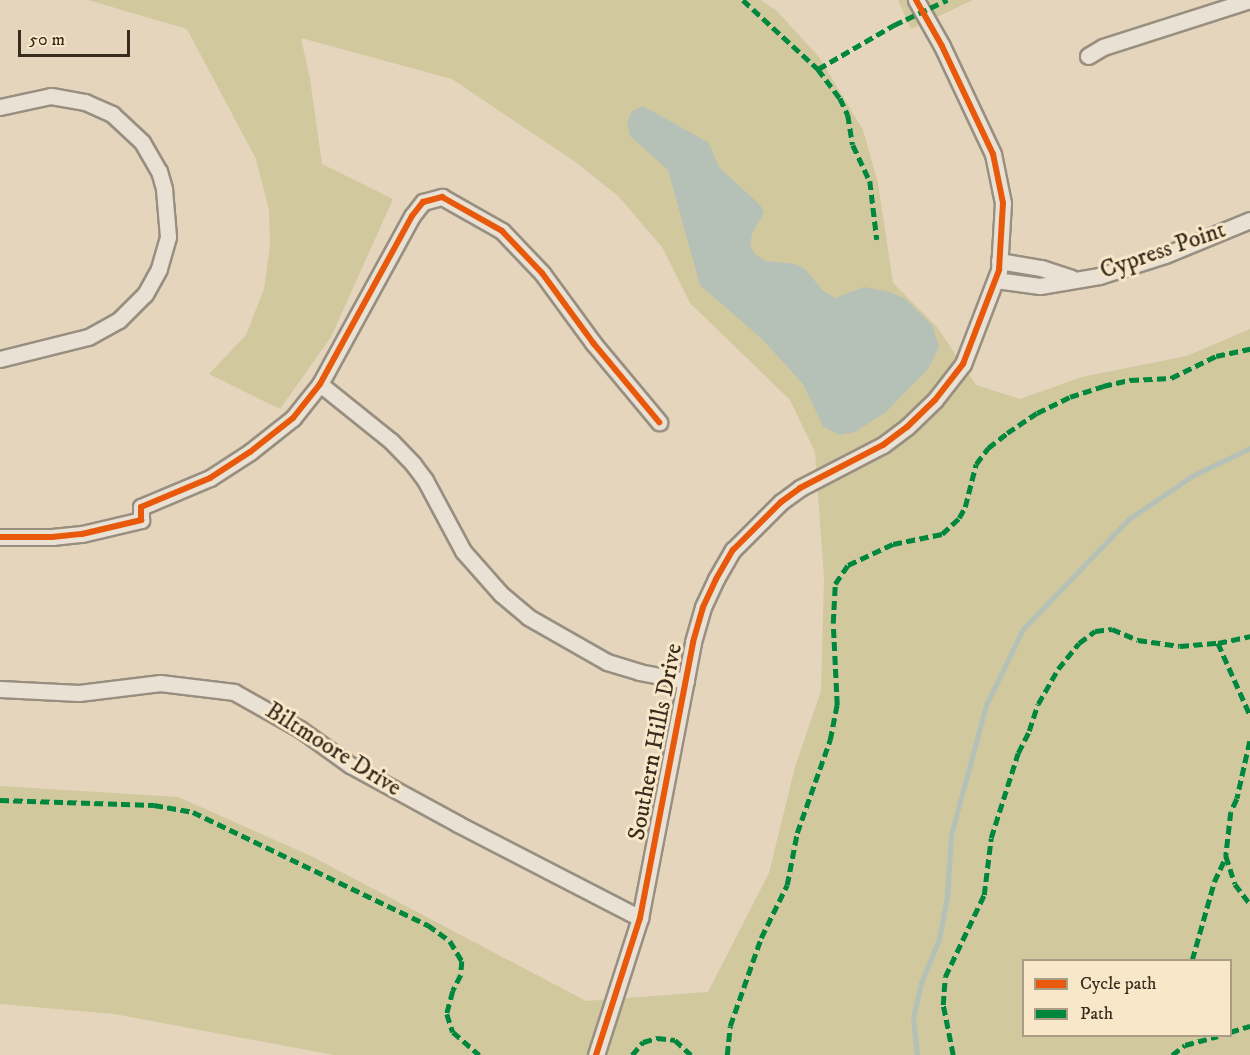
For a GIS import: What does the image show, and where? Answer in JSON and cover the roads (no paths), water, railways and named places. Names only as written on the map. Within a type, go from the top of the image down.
[{"type":"street","name":"Southern Hills Drive","points":[[596,1055],[640,918],[693,642],[703,607],[733,550],[774,508],[800,488],[883,445],[907,427],[935,400],[963,364],[996,279],[1003,203],[993,154],[958,78],[916,0]]},
{"type":"street","points":[[1088,56],[1103,48],[1250,0]]},
{"type":"street","points":[[0,107],[51,96],[85,102],[112,114],[142,142],[159,171],[164,189],[168,237],[159,269],[145,294],[118,320],[88,337],[0,359]]},
{"type":"street","points":[[0,537],[52,537],[82,534],[141,520],[141,507],[210,478],[250,453],[293,418],[320,384],[412,216],[423,202],[441,197],[476,215],[509,239],[542,273],[594,344],[659,422]]},
{"type":"street","name":"Cypress Point","points":[[996,279],[1040,286],[1100,276],[1165,255],[1250,220]]},
{"type":"street","name":"Cypress Point","points":[[999,261],[1041,268],[1074,279]]},
{"type":"street","points":[[320,384],[391,441],[413,464],[425,480],[463,551],[501,594],[528,617],[607,662],[639,672],[686,681]]},
{"type":"street","name":"Biltmoore Drive","points":[[0,689],[79,693],[160,683],[234,692],[300,729],[350,765],[458,825],[640,918]]},
{"type":"waterway","points":[[917,1055],[913,1018],[921,983],[939,939],[947,897],[951,835],[986,705],[1023,629],[1129,519],[1192,476],[1250,448]]}]
